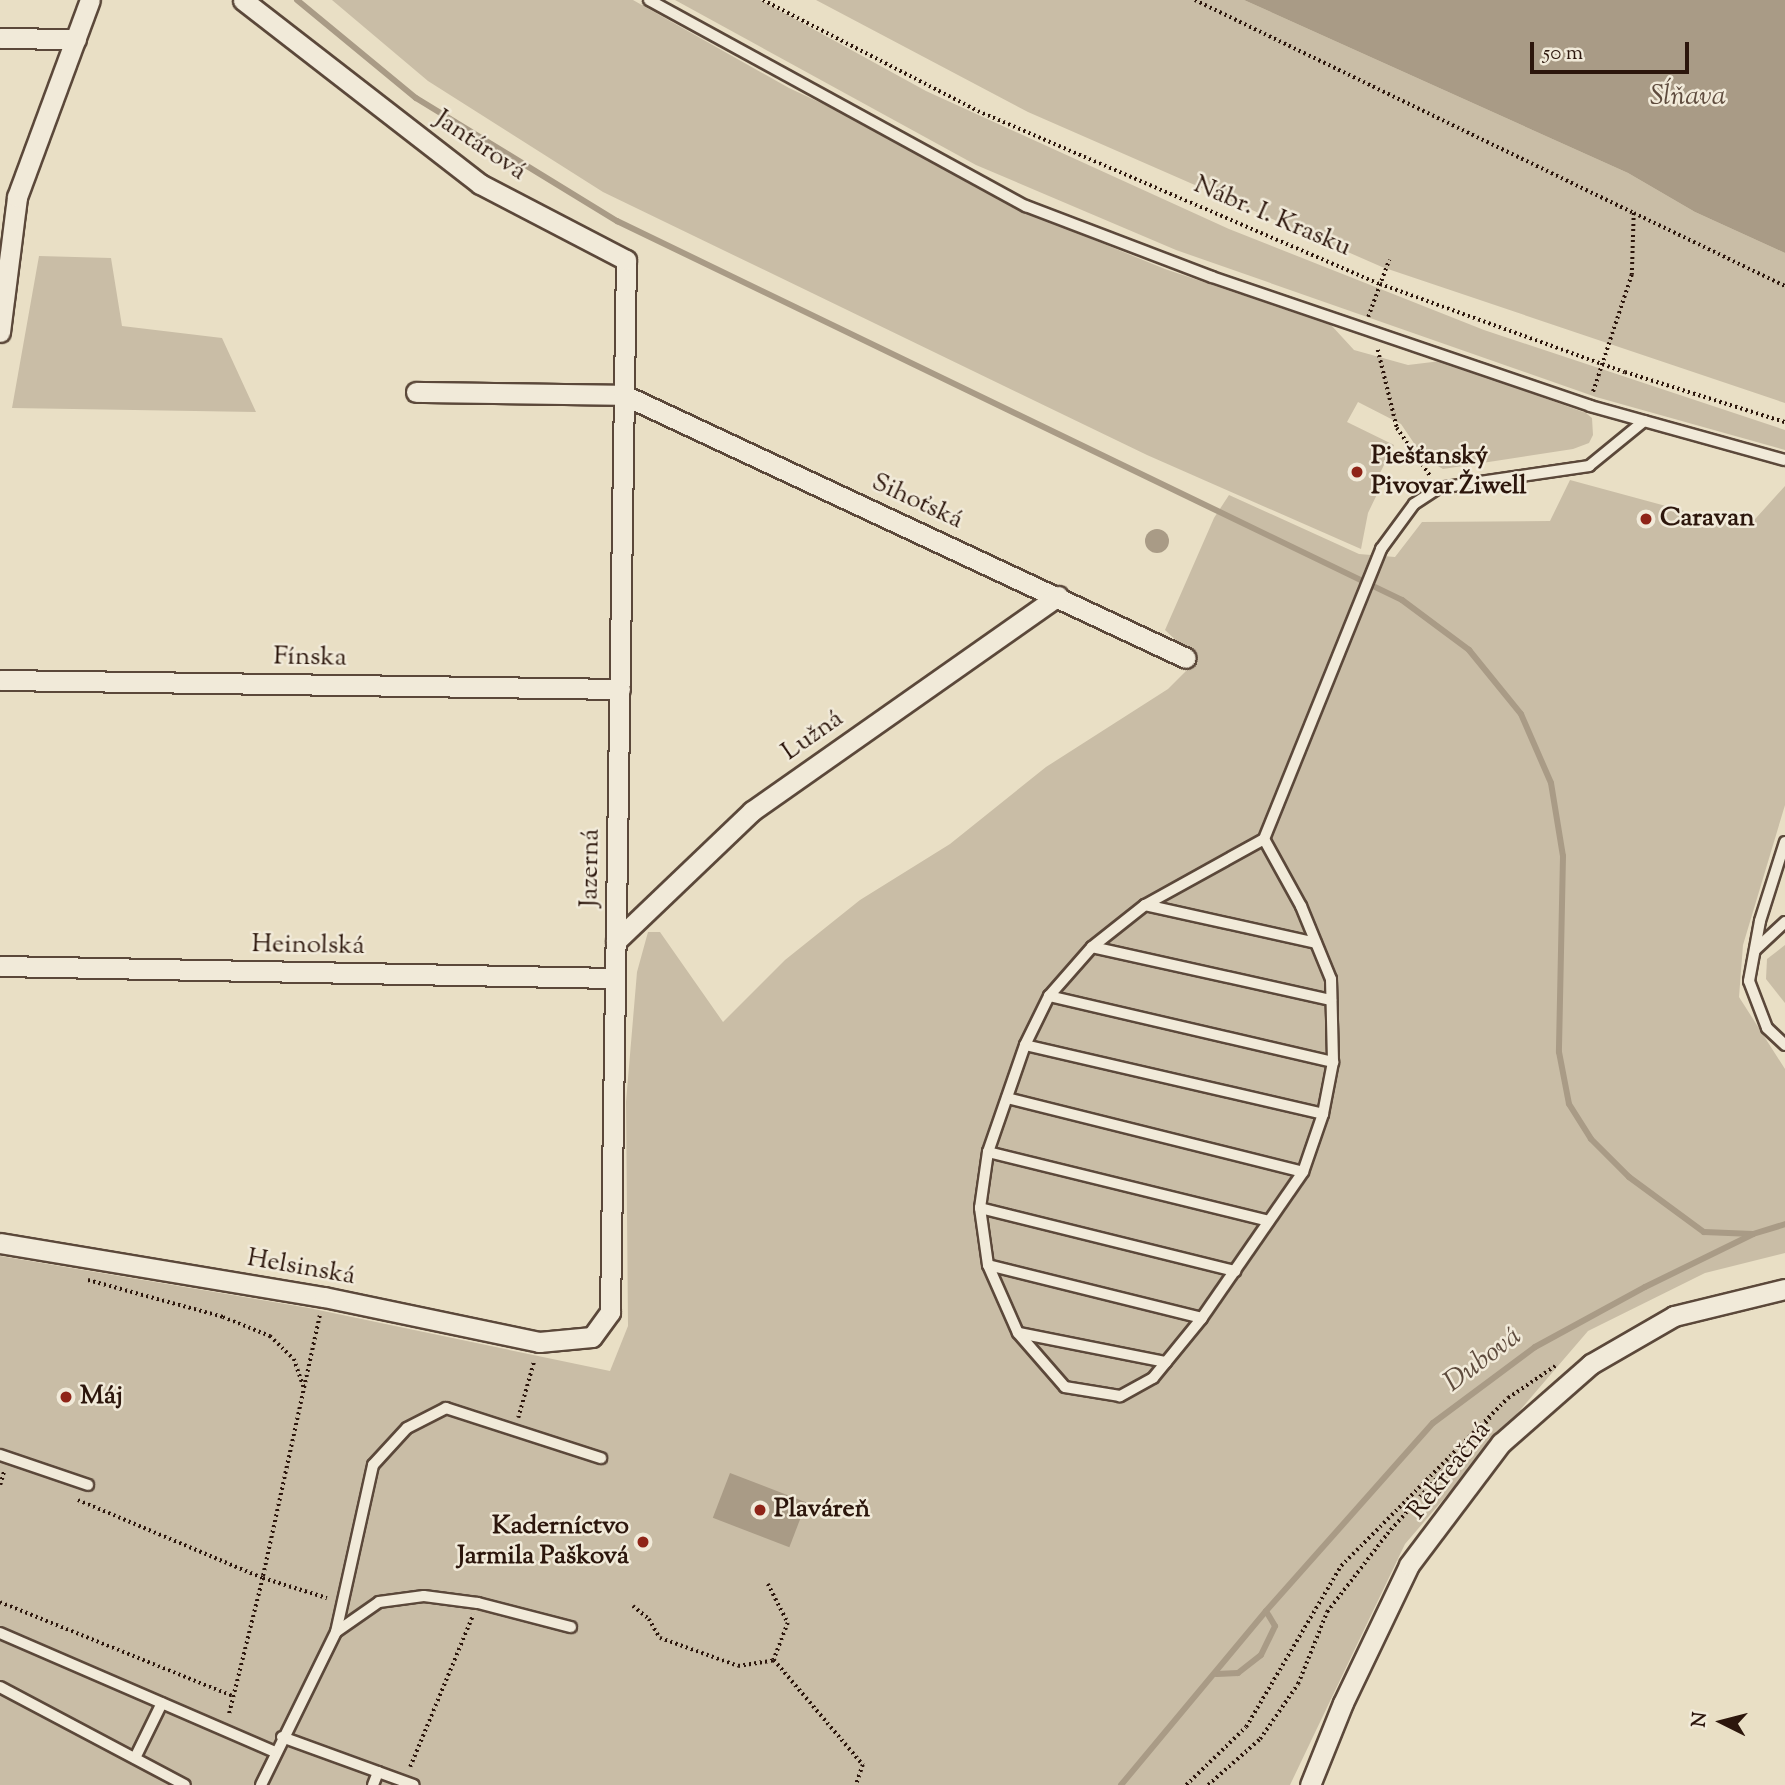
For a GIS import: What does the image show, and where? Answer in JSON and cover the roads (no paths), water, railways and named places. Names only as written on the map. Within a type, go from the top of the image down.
[{"type":"street","points":[[0,332],[17,197],[90,0]]},
{"type":"street","name":"Jantárová","points":[[243,0],[480,184],[626,260],[624,395]]},
{"type":"street","points":[[0,38],[76,39]]},
{"type":"street","points":[[416,392],[624,395]]},
{"type":"street","name":"Sihoťská","points":[[624,395],[1186,658]]},
{"type":"street","name":"Jazerná","points":[[592,1337],[610,1311],[624,395]]},
{"type":"street","name":"Lužná","points":[[616,941],[752,811],[1058,596]]},
{"type":"street","name":"Fínska","points":[[0,680],[620,689]]},
{"type":"street","name":"Heinolská","points":[[0,966],[615,978]]},
{"type":"street","name":"Helsinská","points":[[0,1243],[324,1297],[539,1342],[592,1337]]},
{"type":"street","name":"Rekreačná","points":[[1310,1785],[1343,1703],[1409,1565],[1501,1443],[1591,1364],[1674,1317],[1785,1289]]},
{"type":"lane","points":[[649,0],[1026,206],[1212,277],[1590,406],[1785,460]]},
{"type":"lane","points":[[1264,839],[1331,979],[1333,1062],[1323,1114],[1303,1172],[1202,1318],[1153,1378],[1120,1396],[1065,1387],[1018,1333],[988,1265],[980,1208],[988,1152],[1025,1045],[1049,996],[1092,947],[1145,905],[1264,839],[1358,600],[1381,549],[1414,504],[1439,488],[1590,466],[1644,422]]},
{"type":"lane","points":[[1784,850],[1755,950],[1749,981],[1755,1006],[1767,1028],[1785,1045]]},
{"type":"lane","points":[[1145,905],[1316,943]]},
{"type":"lane","points":[[1755,950],[1785,922]]},
{"type":"lane","points":[[1092,947],[1331,1000]]},
{"type":"lane","points":[[1049,996],[1333,1062]]},
{"type":"lane","points":[[1025,1045],[1323,1114]]},
{"type":"lane","points":[[1007,1098],[1303,1172]]},
{"type":"lane","points":[[988,1152],[1269,1221]]},
{"type":"lane","points":[[980,1208],[1235,1271]]},
{"type":"lane","points":[[988,1265],[1202,1318]]},
{"type":"lane","points":[[1018,1333],[1166,1362]]},
{"type":"lane","points":[[261,1785],[282,1737],[336,1632],[339,1602],[373,1465],[407,1428],[446,1408],[515,1428],[601,1458]]},
{"type":"lane","points":[[0,1455],[88,1485]]},
{"type":"lane","points":[[336,1632],[379,1602],[424,1596],[478,1603],[571,1628]]},
{"type":"lane","points":[[0,1633],[275,1752]]},
{"type":"lane","points":[[0,1687],[184,1785]]},
{"type":"lane","points":[[135,1758],[162,1703]]},
{"type":"lane","points":[[282,1737],[414,1785]]},
{"type":"lane","points":[[373,1785],[378,1772]]},
{"type":"water","name":"Sĺňava","points":[[1244,0],[1785,0],[1785,253],[1695,212],[1628,173]]},
{"type":"water","points":[[1157,529],[1168,536],[1169,541],[1162,552],[1157,553],[1146,546],[1145,541],[1152,530]]},
{"type":"water","name":"Plaváreň","points":[[730,1473],[807,1502],[789,1547],[713,1518]]},
{"type":"waterway","points":[[297,0],[416,98],[617,221],[1402,600],[1469,650],[1521,714],[1551,783],[1563,856],[1559,1052],[1569,1104],[1591,1139],[1629,1177],[1704,1232],[1753,1234]]},
{"type":"waterway","name":"Dubová","points":[[1121,1785],[1266,1611],[1433,1423],[1535,1347],[1645,1287],[1753,1234],[1785,1224]]},
{"type":"waterway","name":"Dubová","points":[[1217,1674],[1238,1673],[1261,1655],[1275,1626],[1266,1611]]},
{"type":"place","name":"Piešťanský Pivovar Žiwell","points":[[1357,472]]},
{"type":"place","name":"Caravan","points":[[1646,519]]},
{"type":"place","name":"Máj","points":[[66,1397]]},
{"type":"place","name":"Plaváreň","points":[[760,1510]]},
{"type":"place","name":"Kaderníctvo Jarmila Pašková","points":[[643,1542]]}]
